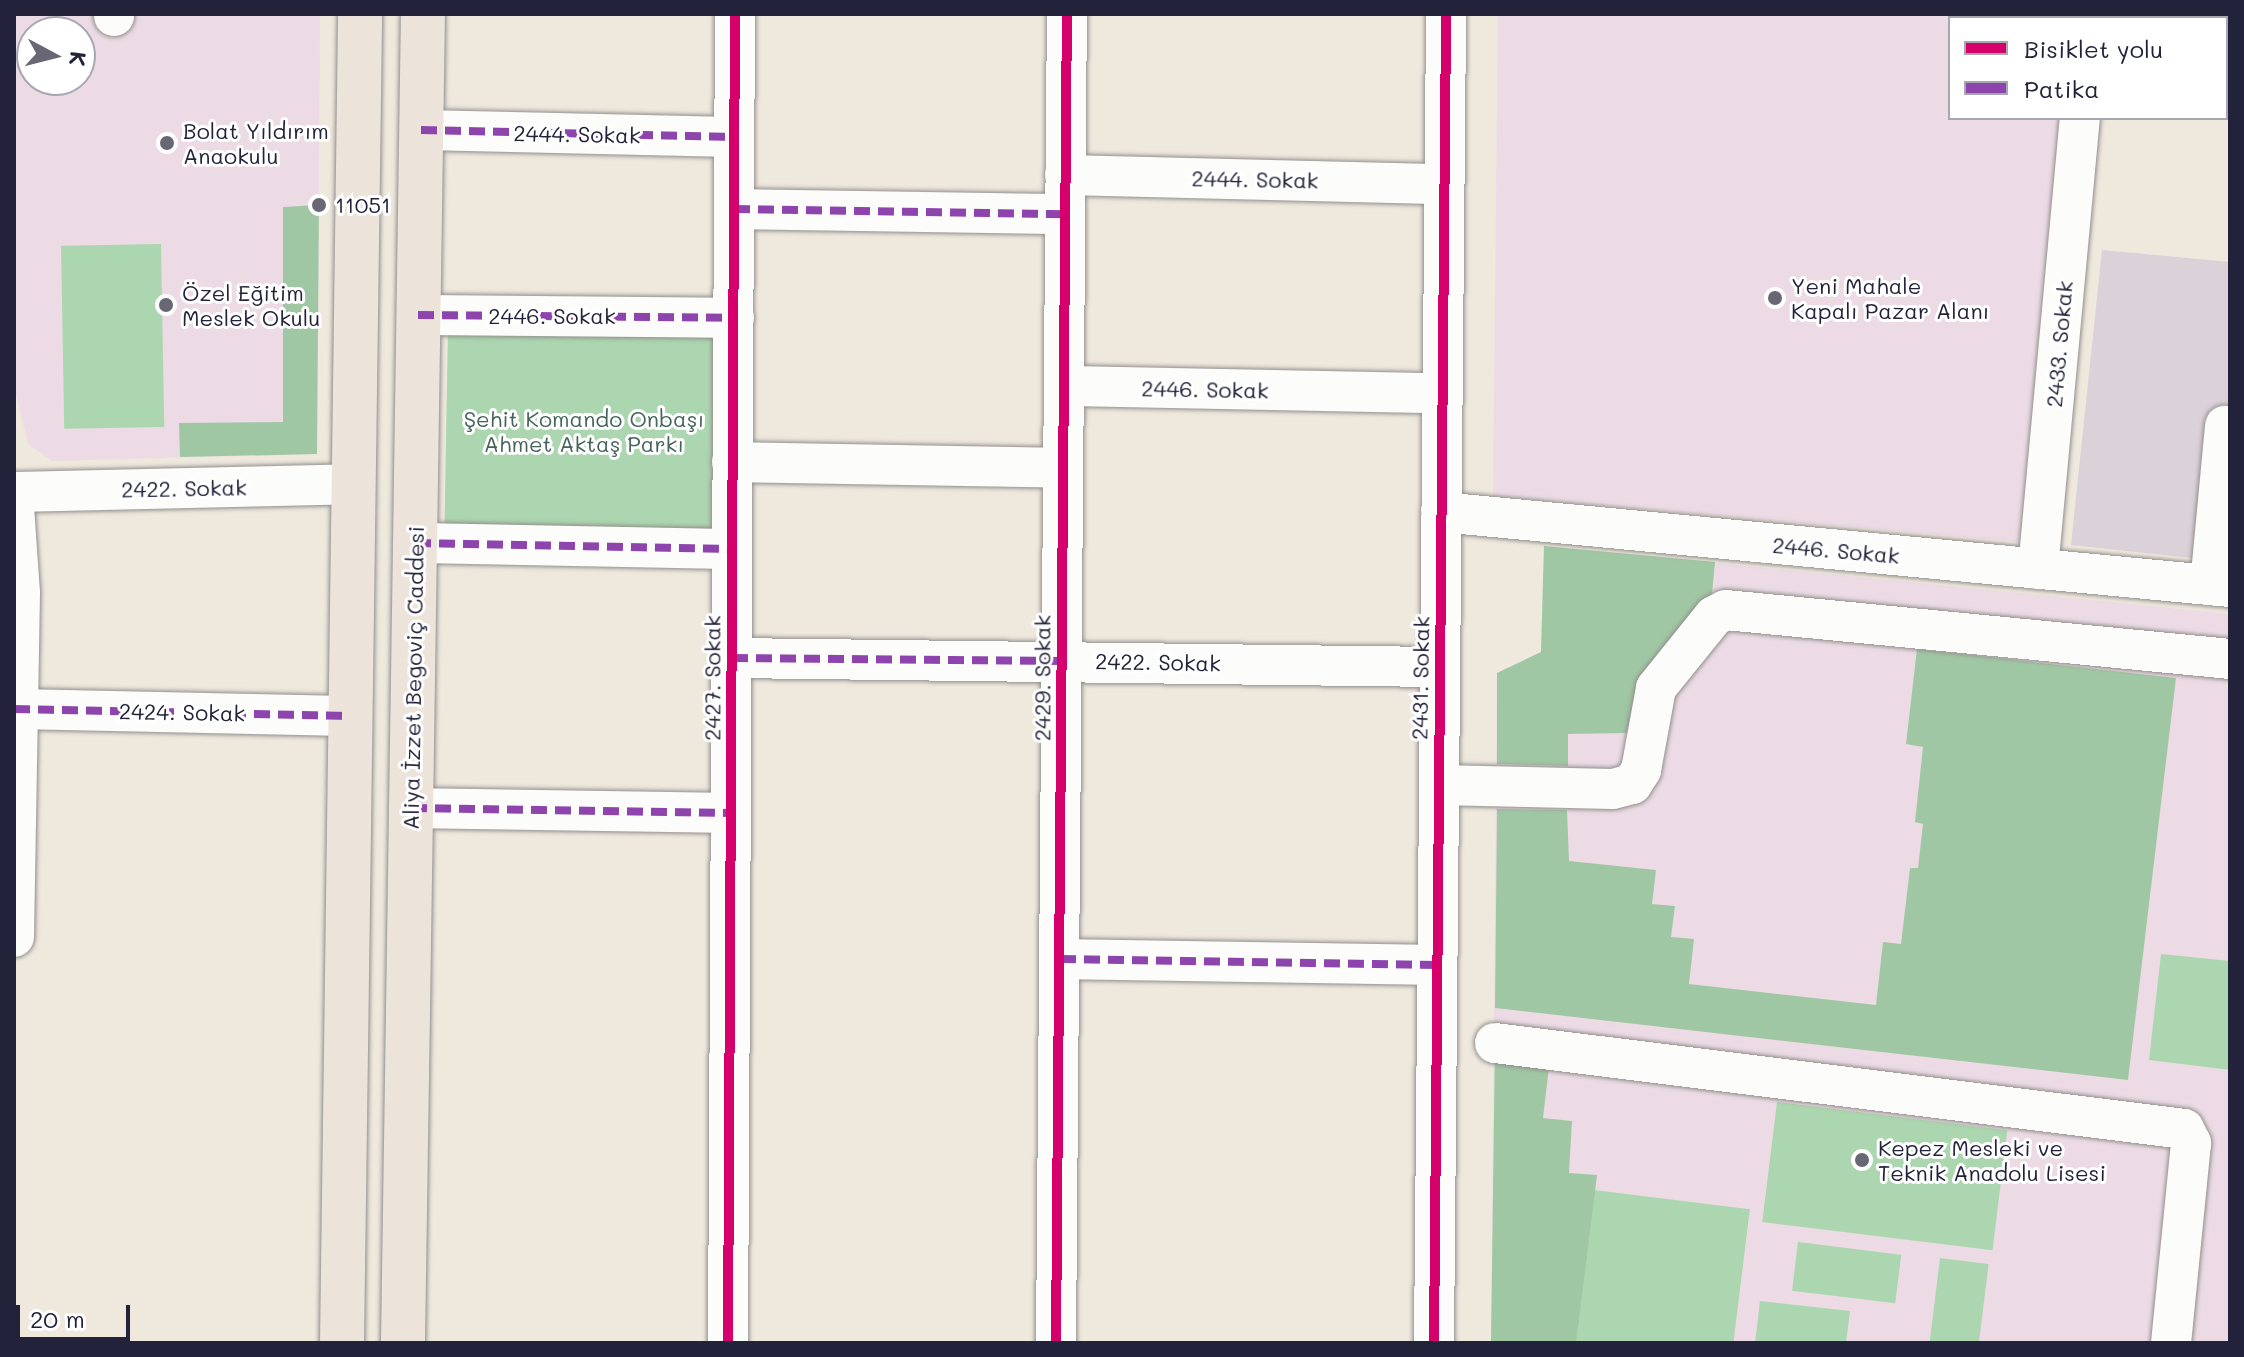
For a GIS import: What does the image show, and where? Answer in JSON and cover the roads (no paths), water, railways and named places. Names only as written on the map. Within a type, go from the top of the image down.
[{"type":"main road","points":[[342,1343],[360,14]]},
{"type":"main road","name":"Aliya İzzet Begoviç Caddesi","points":[[403,1343],[423,14]]},
{"type":"street","name":"2427. Sokak","points":[[728,1343],[735,14]]},
{"type":"street","name":"2429. Sokak","points":[[1056,1343],[1067,14]]},
{"type":"street","name":"2431. Sokak","points":[[1434,1343],[1446,14]]},
{"type":"street","name":"2433. Sokak","points":[[2038,569],[2080,120]]},
{"type":"street","name":"2444. Sokak","points":[[421,130],[734,137]]},
{"type":"street","name":"2444. Sokak","points":[[1065,175],[1444,184]]},
{"type":"street","points":[[734,209],[1065,214]]},
{"type":"street","name":"2446. Sokak","points":[[418,315],[734,318]]},
{"type":"street","name":"2446. Sokak","points":[[1064,386],[1442,393]]},
{"type":"street","points":[[2220,586],[2225,426]]},
{"type":"street","points":[[732,462],[1063,468]]},
{"type":"street","name":"2422. Sokak","points":[[14,492],[354,484]]},
{"type":"street","points":[[14,507],[20,593],[14,937]]},
{"type":"street","name":"2446. Sokak","points":[[1441,512],[2220,586]]},
{"type":"street","points":[[415,543],[732,549]]},
{"type":"street","points":[[1439,785],[1613,789],[1632,784],[1641,770],[1656,688],[1714,616],[1726,610],[2230,659]]},
{"type":"street","name":"2422. Sokak","points":[[732,658],[1440,667]]},
{"type":"street","name":"2424. Sokak","points":[[16,709],[350,716]]},
{"type":"street","points":[[411,808],[731,813]]},
{"type":"street","points":[[1060,959],[1437,965]]},
{"type":"street","points":[[1495,1043],[2184,1129],[2191,1143],[2171,1343]]},
{"type":"place","name":"Bolat Yıldırım Anaokulu","points":[[167,143]]},
{"type":"place","name":"11051","points":[[319,205]]},
{"type":"place","name":"Yeni Mahale Kapalı Pazar Alanı","points":[[1775,298]]},
{"type":"place","name":"Özel Eğitim Meslek Okulu","points":[[166,305]]},
{"type":"place","name":"Kepez Mesleki ve Teknik Anadolu Lisesi","points":[[1862,1160]]},
{"type":"park label","name":"Şehit Komando Onbaşı Ahmet Aktaş Parkı","points":[[584,430]]}]
